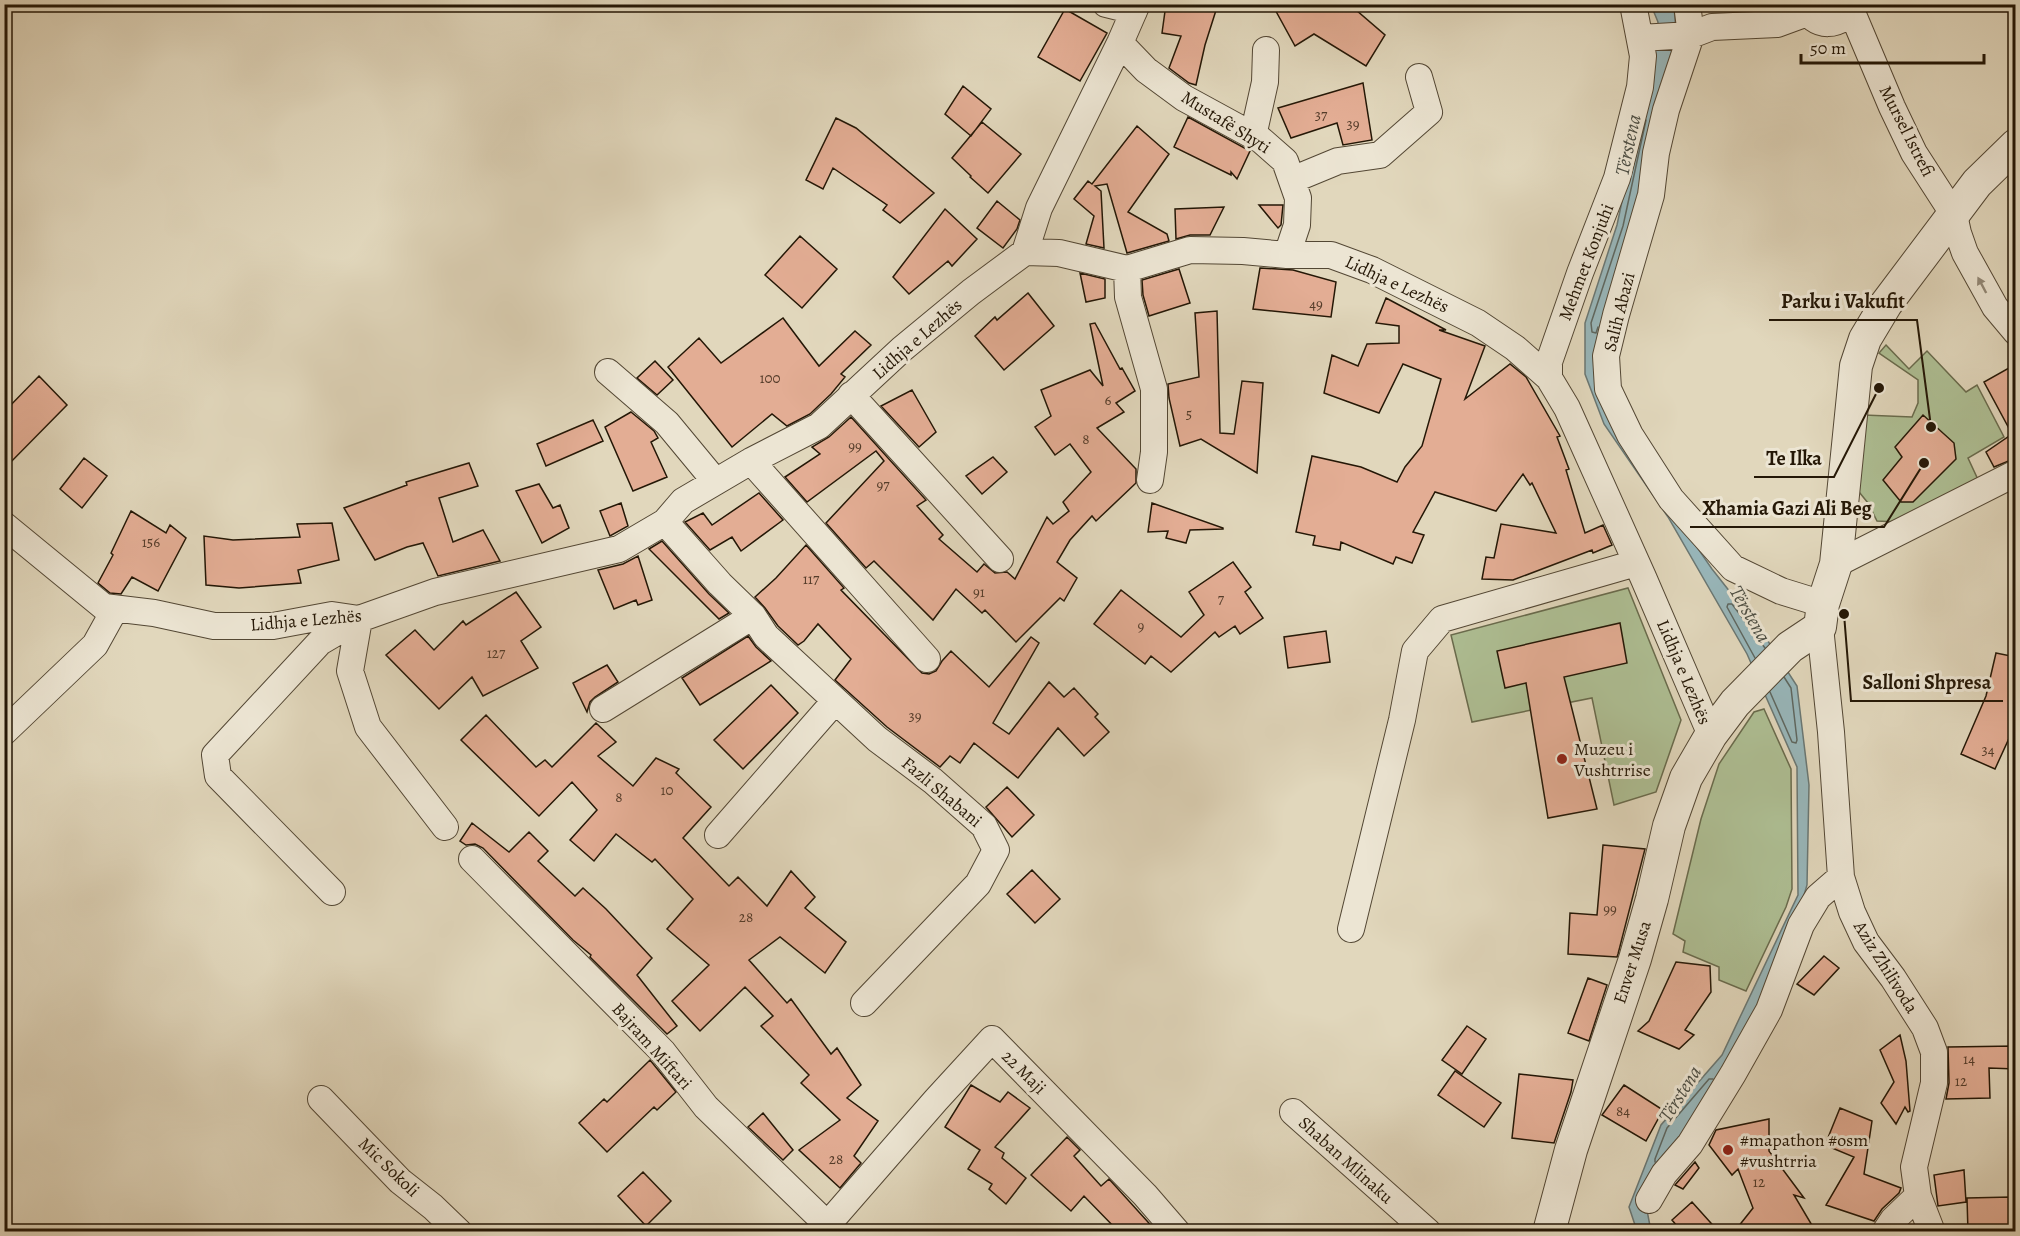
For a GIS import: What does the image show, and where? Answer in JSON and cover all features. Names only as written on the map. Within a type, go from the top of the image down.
[{"type":"street","points":[[1107,4],[1135,8],[1039,208],[1024,252],[1059,253],[1127,269],[1128,297],[1154,389],[1154,452],[1150,480]]},
{"type":"street","name":"Mehmet Konjuhi","points":[[1549,378],[1549,362],[1617,178],[1640,87],[1643,56],[1633,4]]},
{"type":"street","points":[[1687,4],[1691,34]]},
{"type":"street","points":[[1640,38],[1691,34],[1712,27],[1777,24],[1806,9],[1819,22],[1827,24],[1843,20],[1851,9]]},
{"type":"street","name":"Mursel Istrefi","points":[[1851,9],[1914,153],[1954,215],[1965,254],[1995,307],[2016,332]]},
{"type":"street","name":"Salih Abazi","points":[[1691,34],[1666,110],[1656,153],[1651,195],[1606,356],[1608,389],[1630,435],[1671,499],[1733,568],[1781,591],[1822,616]]},
{"type":"street","name":"Mustafë Shyti","points":[[1120,43],[1146,70],[1184,98],[1262,140],[1285,161],[1298,198],[1297,225],[1287,255]]},
{"type":"street","points":[[1253,136],[1265,82],[1266,50]]},
{"type":"street","points":[[1292,180],[1338,161],[1380,155],[1430,112],[1419,77]]},
{"type":"street","points":[[1822,616],[1836,564],[1856,366],[1865,339],[1886,304],[1977,183],[2016,145]]},
{"type":"street","name":"Lidhja e Lezhës","points":[[1127,269],[1190,250],[1331,255],[1372,270],[1478,323],[1515,348],[1549,378],[1567,408],[1711,735]]},
{"type":"street","name":"Lidhja e Lezhës","points":[[4,525],[105,607],[154,613],[214,626],[273,626],[332,615],[359,619],[435,592],[619,549],[665,522],[682,501],[751,461],[819,426],[902,349],[1024,252]]},
{"type":"street","points":[[608,372],[667,423],[715,481]]},
{"type":"street","points":[[851,395],[1000,559]]},
{"type":"street","points":[[751,461],[927,659]]},
{"type":"street","points":[[1836,564],[2016,473]]},
{"type":"street","name":"Fazli Shabani","points":[[665,522],[720,584],[753,616],[766,636],[877,739],[933,781],[984,826],[996,850],[978,884],[864,1003]]},
{"type":"street","points":[[1351,929],[1402,720],[1415,651],[1442,619],[1636,563]]},
{"type":"street","points":[[4,732],[95,645],[115,609]]},
{"type":"street","points":[[603,709],[753,616]]},
{"type":"street","name":"Enver Musa","points":[[1549,1232],[1571,1150],[1640,939],[1669,826],[1686,778],[1711,735],[1735,703],[1822,616]]},
{"type":"street","name":"Aziz Zhilivoda","points":[[1822,616],[1841,877],[1852,912],[1866,942],[1893,978],[1925,1028],[1934,1052],[1934,1083],[1914,1167],[1917,1196],[1932,1232]]},
{"type":"street","points":[[359,619],[350,671],[368,727],[445,827]]},
{"type":"street","points":[[332,892],[218,776],[215,755],[320,642],[359,619]]},
{"type":"street","points":[[718,835],[835,701]]},
{"type":"street","name":"Bajram Miftari","points":[[472,859],[663,1052],[706,1107],[832,1228]]},
{"type":"street","points":[[1649,1200],[1664,1174],[1690,1144],[1769,1010],[1801,925],[1818,897],[1841,877]]},
{"type":"street","name":"22 Maji","points":[[832,1228],[936,1100],[992,1040],[1137,1187],[1177,1232]]},
{"type":"street","name":"Mic Sokoli","points":[[321,1100],[400,1181],[433,1207],[459,1232]]},
{"type":"street","name":"Shaban Mlinaku","points":[[1293,1112],[1428,1232]]},
{"type":"street","points":[[1885,1232],[1893,1220],[1917,1196]]},
{"type":"green space","points":[[1886,345],[1909,369],[1927,351],[1966,392],[1977,385],[2004,437],[1968,458],[1980,484],[1898,522],[1877,521],[1868,503],[1855,487],[1864,415],[1912,417],[1918,403],[1918,380],[1879,353]]},
{"type":"green space","points":[[1628,588],[1681,720],[1656,792],[1614,805],[1592,698],[1472,722],[1451,635]]},
{"type":"green space","points":[[1764,709],[1791,769],[1792,889],[1786,907],[1746,991],[1719,980],[1719,967],[1683,952],[1685,941],[1673,934],[1701,819],[1719,764],[1754,712]]},
{"type":"water","points":[[1651,5],[1674,5],[1677,47],[1645,201],[1595,356],[1623,440],[1712,569],[1764,635],[1797,686],[1809,785],[1807,885],[1787,952],[1743,1051],[1644,1195],[1651,1231],[1637,1231],[1629,1207],[1661,1125],[1722,1055],[1798,895],[1797,767],[1747,654],[1668,517],[1604,424],[1585,374],[1585,323],[1617,225],[1655,45],[1658,22]]},
{"type":"building","points":[[1166,4],[1218,4],[1196,85],[1189,83],[1169,68],[1181,36],[1162,33]]},
{"type":"building","points":[[1272,4],[1349,4],[1385,35],[1366,66],[1314,34],[1295,46]]},
{"type":"building","points":[[1065,9],[1107,33],[1080,81],[1038,57]]},
{"type":"building","points":[[1363,83],[1372,140],[1343,145],[1337,123],[1291,138],[1278,108]]},
{"type":"building","points":[[963,86],[991,109],[971,136],[945,114]]},
{"type":"building","points":[[1188,117],[1250,151],[1237,179],[1231,172],[1231,175],[1174,147]]},
{"type":"building","points":[[836,118],[856,128],[934,193],[900,223],[883,210],[887,205],[833,168],[823,189],[806,180]]},
{"type":"building","points":[[982,122],[1021,154],[988,193],[952,158]]},
{"type":"building","points":[[1137,126],[1169,154],[1128,212],[1167,234],[1169,241],[1127,253],[1107,184],[1095,186],[1101,191],[1104,248],[1086,244],[1094,216],[1074,199],[1088,181],[1092,184]]},
{"type":"building","points":[[997,201],[1020,220],[1017,229],[1003,248],[977,228]]},
{"type":"building","points":[[1259,205],[1283,205],[1281,225],[1278,228]]},
{"type":"building","points":[[1224,207],[1210,235],[1190,235],[1176,239],[1175,209]]},
{"type":"building","points":[[945,209],[977,239],[952,266],[948,261],[909,294],[893,277]]},
{"type":"building","points":[[800,236],[837,269],[802,308],[765,275]]},
{"type":"building","points":[[1260,268],[1293,270],[1336,282],[1331,317],[1253,309]]},
{"type":"building","points":[[1179,269],[1190,303],[1149,316],[1143,295],[1142,280]]},
{"type":"building","points":[[1080,273],[1105,279],[1105,298],[1086,302]]},
{"type":"building","points":[[1028,293],[1054,326],[1004,370],[975,336],[995,317],[997,320]]},
{"type":"building","points":[[1386,298],[1446,330],[1439,330],[1485,346],[1465,399],[1510,364],[1526,377],[1560,436],[1557,437],[1569,469],[1566,470],[1585,533],[1603,525],[1612,545],[1593,553],[1592,550],[1513,580],[1482,579],[1486,557],[1494,558],[1501,524],[1556,533],[1532,483],[1530,485],[1523,474],[1496,511],[1435,492],[1413,532],[1424,535],[1412,563],[1396,557],[1393,564],[1341,542],[1340,550],[1313,545],[1315,536],[1296,532],[1312,456],[1361,467],[1397,482],[1405,467],[1422,446],[1441,379],[1403,364],[1379,413],[1324,393],[1332,355],[1358,366],[1367,344],[1399,343],[1399,326],[1376,323]]},
{"type":"building","points":[[1217,311],[1220,433],[1234,434],[1242,381],[1263,383],[1257,473],[1201,439],[1180,446],[1168,384],[1199,377],[1195,313]]},
{"type":"building","points":[[783,318],[819,366],[855,331],[871,345],[841,374],[845,377],[810,414],[787,426],[772,414],[732,447],[668,367],[699,338],[721,363]]},
{"type":"building","points":[[1095,323],[1135,391],[1116,403],[1124,412],[1097,428],[1136,469],[1136,483],[1096,521],[1092,516],[1070,540],[1057,562],[1077,578],[1064,601],[1060,598],[1016,642],[985,610],[982,613],[956,589],[933,620],[874,561],[866,568],[826,523],[884,461],[876,451],[807,502],[785,477],[820,454],[812,447],[829,437],[851,417],[926,500],[917,506],[943,535],[939,539],[977,572],[984,564],[995,573],[1007,572],[1015,579],[1047,517],[1053,524],[1069,511],[1063,502],[1091,472],[1070,444],[1055,455],[1035,427],[1051,416],[1041,390],[1090,370],[1103,386],[1090,324]]},
{"type":"building","points":[[655,361],[673,380],[657,395],[637,378]]},
{"type":"building","points":[[2016,364],[2016,458],[1994,467],[1986,452],[2012,434],[1984,382]]},
{"type":"building","points":[[39,376],[67,405],[4,469],[4,412]]},
{"type":"building","points":[[912,390],[936,432],[919,447],[881,406]]},
{"type":"building","points":[[631,412],[654,431],[658,438],[651,442],[667,477],[633,491],[605,427]]},
{"type":"building","points":[[1923,415],[1954,443],[1956,459],[1913,502],[1901,502],[1883,480],[1902,457],[1895,447]]},
{"type":"building","points":[[593,420],[603,441],[546,466],[537,444]]},
{"type":"building","points":[[993,457],[1007,472],[982,494],[966,476]]},
{"type":"building","points":[[84,458],[107,476],[82,508],[60,489]]},
{"type":"building","points":[[469,463],[478,486],[439,498],[453,542],[483,530],[500,561],[438,576],[423,543],[375,560],[344,508],[407,485],[406,482]]},
{"type":"building","points":[[539,484],[553,508],[560,505],[569,528],[542,543],[516,491]]},
{"type":"building","points":[[759,493],[783,520],[741,551],[732,537],[710,550],[685,522],[703,513],[712,525]]},
{"type":"building","points":[[621,503],[628,526],[610,536],[600,511]]},
{"type":"building","points":[[1152,503],[1223,529],[1190,530],[1186,543],[1166,538],[1168,531],[1148,532]]},
{"type":"building","points":[[131,511],[166,533],[170,525],[186,538],[158,591],[132,577],[121,594],[110,593],[98,583],[113,555],[111,553]]},
{"type":"building","points":[[332,523],[339,560],[298,570],[301,583],[239,588],[206,585],[204,536],[233,540],[300,537],[297,524]]},
{"type":"building","points":[[662,541],[729,613],[719,619],[649,549]]},
{"type":"building","points":[[806,545],[844,588],[841,590],[922,673],[929,674],[936,671],[951,651],[989,687],[1031,637],[1039,643],[993,723],[1009,734],[1049,682],[1064,697],[1074,688],[1098,714],[1095,717],[1109,732],[1084,756],[1058,728],[1018,778],[974,743],[960,763],[950,756],[940,767],[887,727],[835,680],[851,659],[818,624],[798,645],[778,626],[755,597]]},
{"type":"building","points":[[638,556],[652,600],[638,605],[636,600],[614,609],[598,570],[623,564]]},
{"type":"building","points":[[1233,562],[1251,587],[1245,592],[1263,618],[1240,634],[1235,626],[1219,637],[1215,632],[1171,672],[1151,656],[1145,664],[1094,624],[1121,590],[1181,637],[1204,615],[1189,592]]},
{"type":"building","points":[[516,592],[541,627],[521,641],[538,668],[483,696],[472,677],[439,709],[386,655],[415,630],[434,650],[463,621],[466,625]]},
{"type":"building","points":[[1620,623],[1627,663],[1564,677],[1597,809],[1548,818],[1526,683],[1505,688],[1497,651]]},
{"type":"building","points":[[1326,631],[1330,662],[1288,668],[1284,637]]},
{"type":"building","points":[[748,636],[771,661],[700,705],[682,678]]},
{"type":"building","points":[[1996,653],[2016,657],[2016,723],[1995,769],[1961,754],[1986,696]]},
{"type":"building","points":[[607,665],[618,682],[595,697],[590,702],[587,712],[573,683]]},
{"type":"building","points":[[771,685],[798,713],[743,769],[714,740]]},
{"type":"building","points":[[486,715],[536,767],[545,760],[552,767],[596,723],[616,742],[598,756],[633,786],[656,758],[679,769],[676,773],[711,807],[683,838],[729,886],[738,877],[767,906],[791,871],[815,897],[805,908],[846,942],[825,973],[780,937],[749,960],[787,1003],[791,999],[831,1054],[837,1048],[861,1085],[847,1098],[878,1121],[854,1156],[861,1163],[840,1188],[799,1150],[840,1120],[801,1083],[809,1075],[761,1026],[773,1016],[745,987],[700,1031],[672,1001],[709,965],[667,929],[693,899],[655,859],[652,862],[616,834],[594,861],[570,840],[597,810],[572,782],[539,816],[461,740]]},
{"type":"building","points":[[1007,787],[1034,815],[1012,837],[986,807]]},
{"type":"building","points":[[472,823],[509,852],[529,832],[548,851],[538,861],[575,896],[583,888],[652,958],[637,975],[677,1026],[667,1034],[483,848],[475,844],[466,845],[460,841]]},
{"type":"building","points":[[1603,845],[1645,849],[1618,954],[1617,957],[1568,954],[1570,913],[1597,915]]},
{"type":"building","points":[[1032,870],[1060,899],[1035,923],[1007,894]]},
{"type":"building","points":[[1824,956],[1839,968],[1814,995],[1797,984]]},
{"type":"building","points":[[1676,962],[1710,966],[1711,992],[1685,1030],[1694,1035],[1679,1049],[1638,1031],[1649,1021]]},
{"type":"building","points":[[1588,978],[1607,985],[1589,1041],[1568,1033]]},
{"type":"building","points":[[1467,1026],[1486,1039],[1462,1074],[1442,1060]]},
{"type":"building","points":[[1900,1035],[1906,1061],[1910,1111],[1908,1112],[1905,1107],[1896,1124],[1881,1103],[1894,1082],[1880,1050]]},
{"type":"building","points":[[2016,1046],[2016,1069],[1989,1068],[1990,1098],[1946,1099],[1949,1083],[1948,1047]]},
{"type":"building","points":[[650,1060],[676,1092],[657,1110],[654,1107],[607,1152],[579,1123],[604,1099],[607,1102]]},
{"type":"building","points":[[1455,1071],[1501,1103],[1484,1127],[1438,1095]]},
{"type":"building","points":[[1519,1074],[1573,1080],[1554,1143],[1512,1138]]},
{"type":"building","points":[[971,1085],[1000,1102],[1008,1092],[1030,1108],[995,1147],[1004,1153],[1002,1158],[1026,1178],[1006,1204],[989,1189],[992,1184],[968,1169],[980,1150],[945,1127]]},
{"type":"building","points":[[1624,1085],[1663,1110],[1646,1141],[1602,1115]]},
{"type":"building","points":[[1840,1108],[1872,1121],[1864,1174],[1901,1188],[1874,1221],[1826,1205],[1854,1157],[1825,1145]]},
{"type":"building","points":[[763,1113],[793,1150],[783,1160],[748,1127]]},
{"type":"building","points":[[1769,1119],[1769,1151],[1804,1198],[1794,1195],[1816,1232],[1734,1232],[1753,1208],[1738,1169],[1732,1175],[1709,1145],[1716,1130]]},
{"type":"building","points":[[1067,1137],[1080,1150],[1074,1156],[1101,1186],[1109,1179],[1157,1232],[1119,1232],[1084,1196],[1071,1211],[1031,1175]]},
{"type":"building","points":[[1695,1162],[1699,1168],[1683,1189],[1675,1185]]},
{"type":"building","points":[[1964,1170],[1966,1202],[1938,1206],[1934,1175]]},
{"type":"building","points":[[643,1172],[671,1201],[646,1226],[618,1196]]},
{"type":"building","points":[[2011,1197],[2011,1232],[1968,1232],[1967,1198]]},
{"type":"building","points":[[1692,1202],[1719,1232],[1682,1232],[1672,1220]]},
{"type":"place","name":"Te Ilka","points":[[1879,388]]},
{"type":"place","name":"Parku i Vakufit","points":[[1931,427]]},
{"type":"place","name":"Xhamia Gazi Ali Beg","points":[[1924,463]]},
{"type":"place","name":"Salloni Shpresa","points":[[1844,614]]},
{"type":"place","name":"Muzeu i Vushtrrise","points":[[1562,759]]},
{"type":"place","name":"#mapathon #osm #vushtrria","points":[[1728,1150]]},
{"type":"water label","name":"Tërstena","points":[[1628,145]]},
{"type":"water label","name":"Tërstena","points":[[1750,614]]},
{"type":"water label","name":"Tërstena","points":[[1680,1094]]}]
